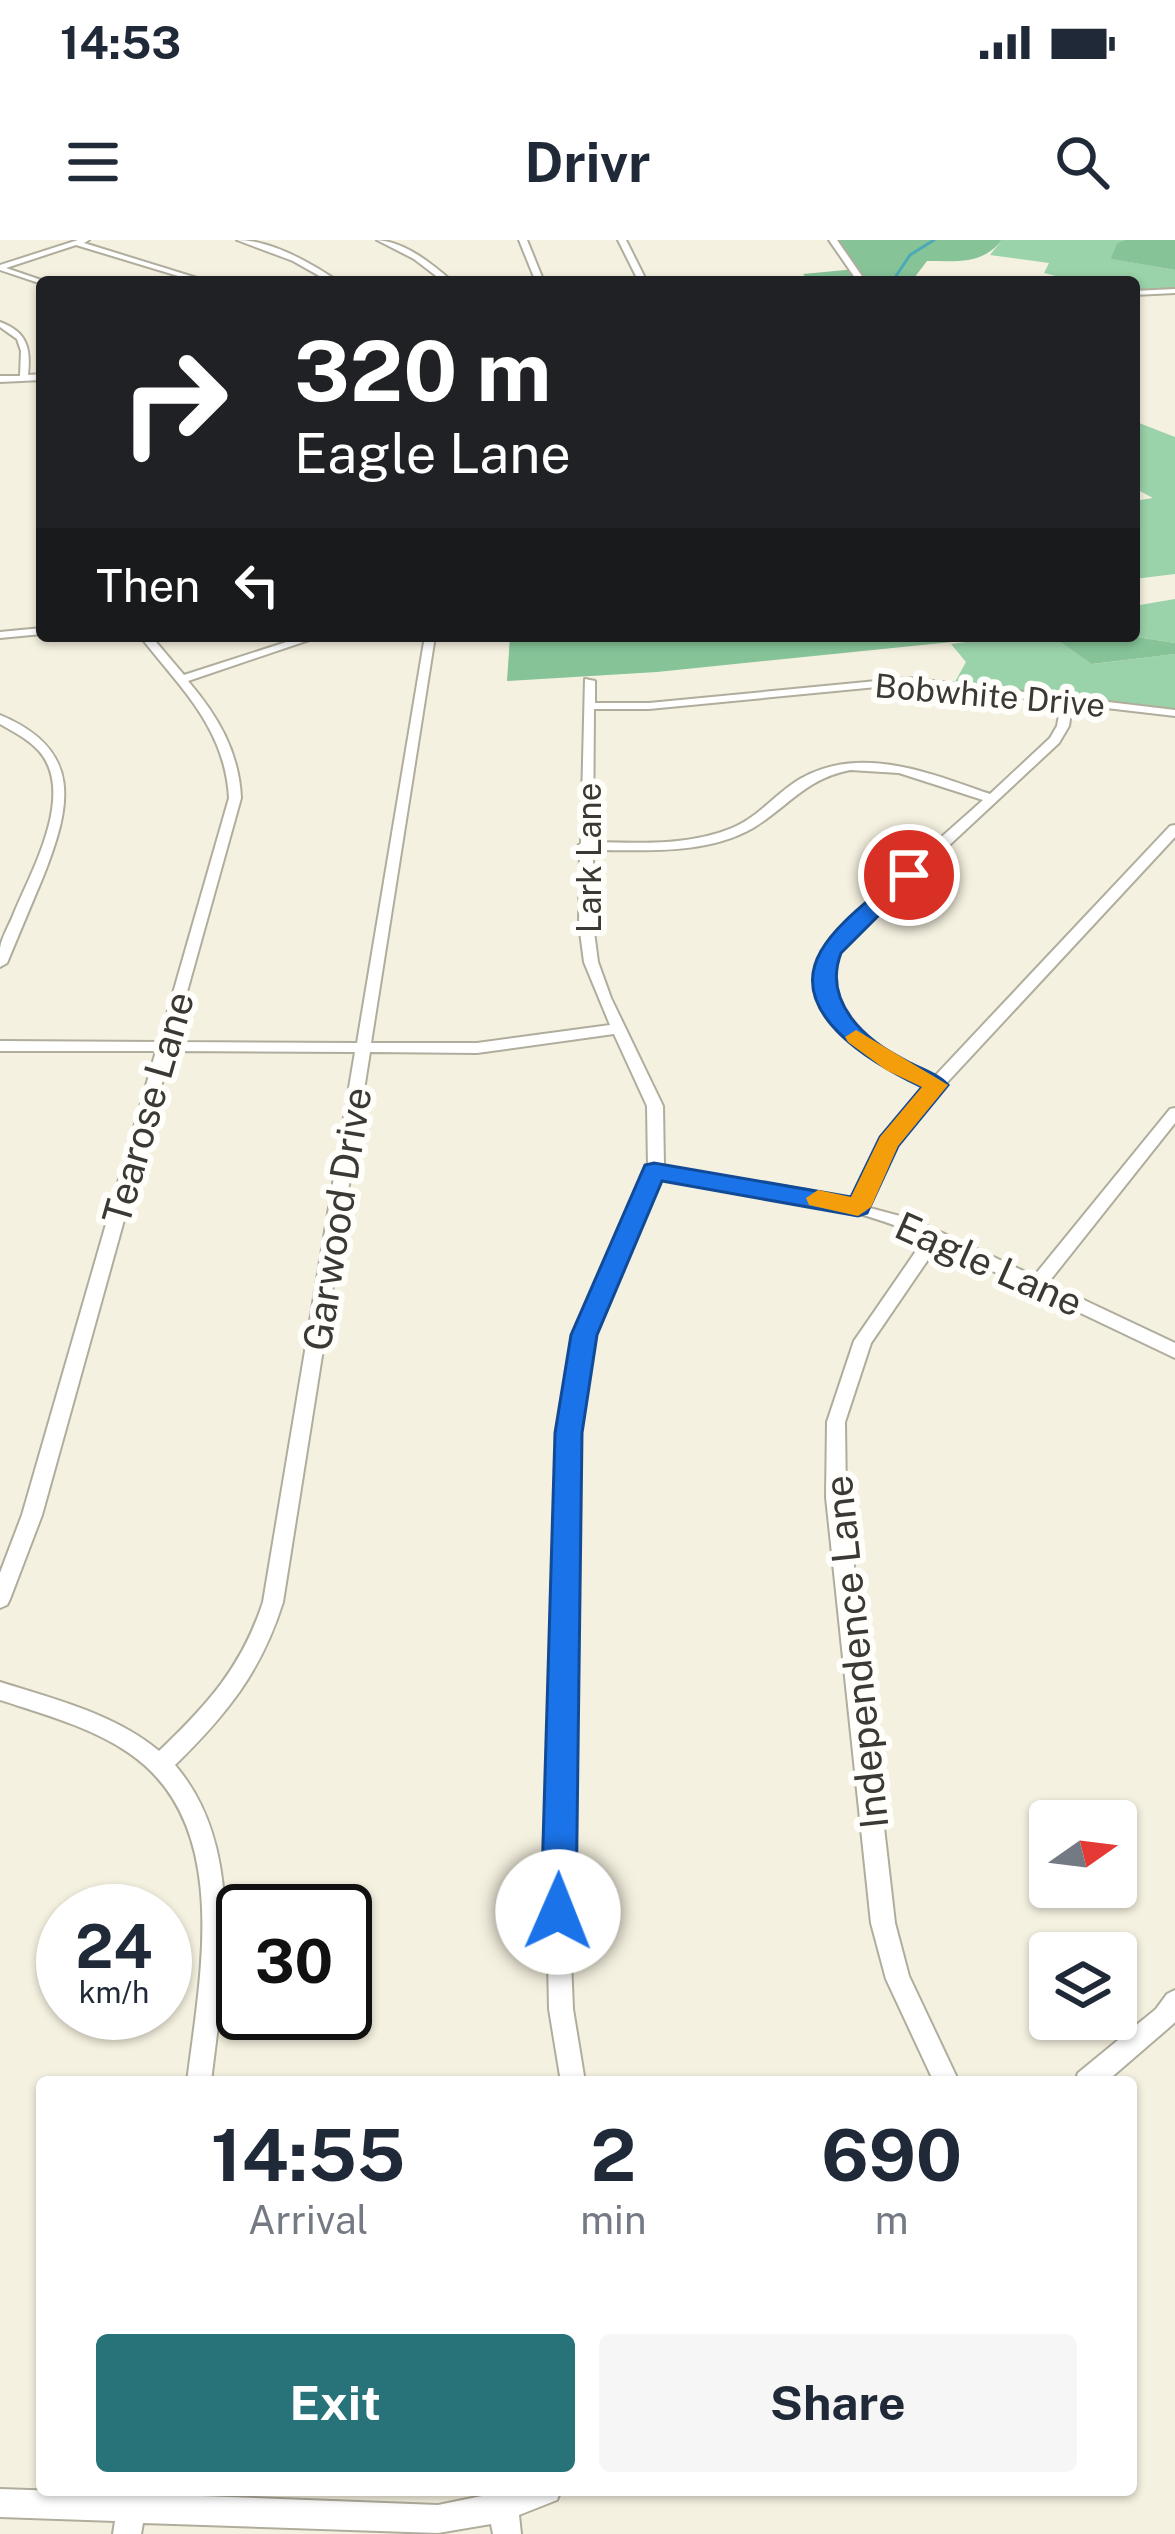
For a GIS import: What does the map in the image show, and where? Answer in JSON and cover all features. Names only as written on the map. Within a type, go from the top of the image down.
[{"type":"street","points":[[241,240],[324,276]]},
{"type":"street","points":[[381,240],[417,257],[441,276]]},
{"type":"street","points":[[523,240],[538,276]]},
{"type":"street","points":[[622,240],[640,276]]},
{"type":"street","points":[[833,240],[858,276]]},
{"type":"street","points":[[0,267],[81,241],[188,276]]},
{"type":"street","points":[[0,267],[36,280]]},
{"type":"street","points":[[1140,293],[1175,290]]},
{"type":"street","points":[[0,324],[18,331],[26,342],[24,377]]},
{"type":"street","points":[[0,379],[36,377]]},
{"type":"street","points":[[0,635],[36,632]]},
{"type":"street","name":"Tearose Lane","points":[[0,1599],[32,1516],[236,781],[226,742],[150,642]]},
{"type":"street","points":[[180,680],[297,642]]},
{"type":"street","name":"Garwood Drive","points":[[160,1765],[242,1680],[261,1645],[273,1602],[429,642]]},
{"type":"street","name":"Lark Lane","points":[[589,681],[584,846],[591,962],[655,1106],[654,1171]]},
{"type":"street","name":"Bobwhite Drive","points":[[590,706],[650,706],[895,682],[1175,713]]},
{"type":"street","points":[[937,1085],[894,1064],[841,1021],[826,996],[826,966],[832,951],[881,901],[1055,740],[1067,701]]},
{"type":"street","points":[[0,719],[41,743],[62,787],[55,832],[0,963]]},
{"type":"street","points":[[584,846],[667,846],[716,838],[759,820],[806,780],[858,768],[898,770],[992,799]]},
{"type":"street","points":[[858,1207],[888,1143],[1175,829]]},
{"type":"street","points":[[0,910],[22,911]]},
{"type":"street","points":[[0,1046],[478,1048],[618,1029]]},
{"type":"street","points":[[1038,1283],[1175,1113]]},
{"type":"street","points":[[572,2076],[561,2009],[558,1912],[568,1433],[584,1335],[654,1171]]},
{"type":"street","name":"Eagle Lane","points":[[654,1171],[858,1207],[935,1236],[1175,1351]]},
{"type":"street","name":"Independence Lane","points":[[935,1236],[863,1341],[836,1422],[836,1478],[883,1923],[898,1979],[944,2076]]},
{"type":"street","points":[[0,1691],[81,1719],[140,1747],[185,1793],[208,1855],[213,1888],[201,2076]]},
{"type":"street","points":[[1095,2076],[1175,2002]]},
{"type":"street","points":[[0,2503],[506,2521],[539,2496]]},
{"type":"green space","points":[[836,240],[1002,240],[978,258],[927,261],[916,276],[803,274],[856,269]]},
{"type":"green space","points":[[1002,240],[1125,240],[1117,243],[1112,259],[1175,270],[1175,288],[1140,291],[1140,276],[1056,276],[1044,273],[1049,263],[990,255]]},
{"type":"green space","points":[[1175,240],[1175,270],[1111,259],[1117,243]]},
{"type":"green space","points":[[1140,423],[1175,437],[1175,574],[1140,578],[1140,500],[1153,498],[1140,491]]},
{"type":"green space","points":[[1175,599],[1175,643],[1140,638],[1140,605]]},
{"type":"green space","points":[[1140,638],[1175,643],[1175,654],[1092,664],[1060,642],[1140,642]]},
{"type":"green space","points":[[510,642],[952,642],[657,672],[507,681]]},
{"type":"green space","points":[[1060,642],[1093,664],[1175,654],[1175,715],[951,689],[966,662],[951,644]]},
{"type":"waterway","points":[[896,276],[910,255],[934,240]]},
{"type":"slow traffic","points":[[818,1198],[858,1207],[888,1143],[937,1085],[894,1064],[856,1037]]},
{"type":"route","points":[[558,1912],[568,1433],[574,1382],[598,1292],[654,1171],[858,1207],[888,1143],[937,1085],[894,1064],[841,1021],[826,996],[826,966],[832,951],[909,875]]}]
